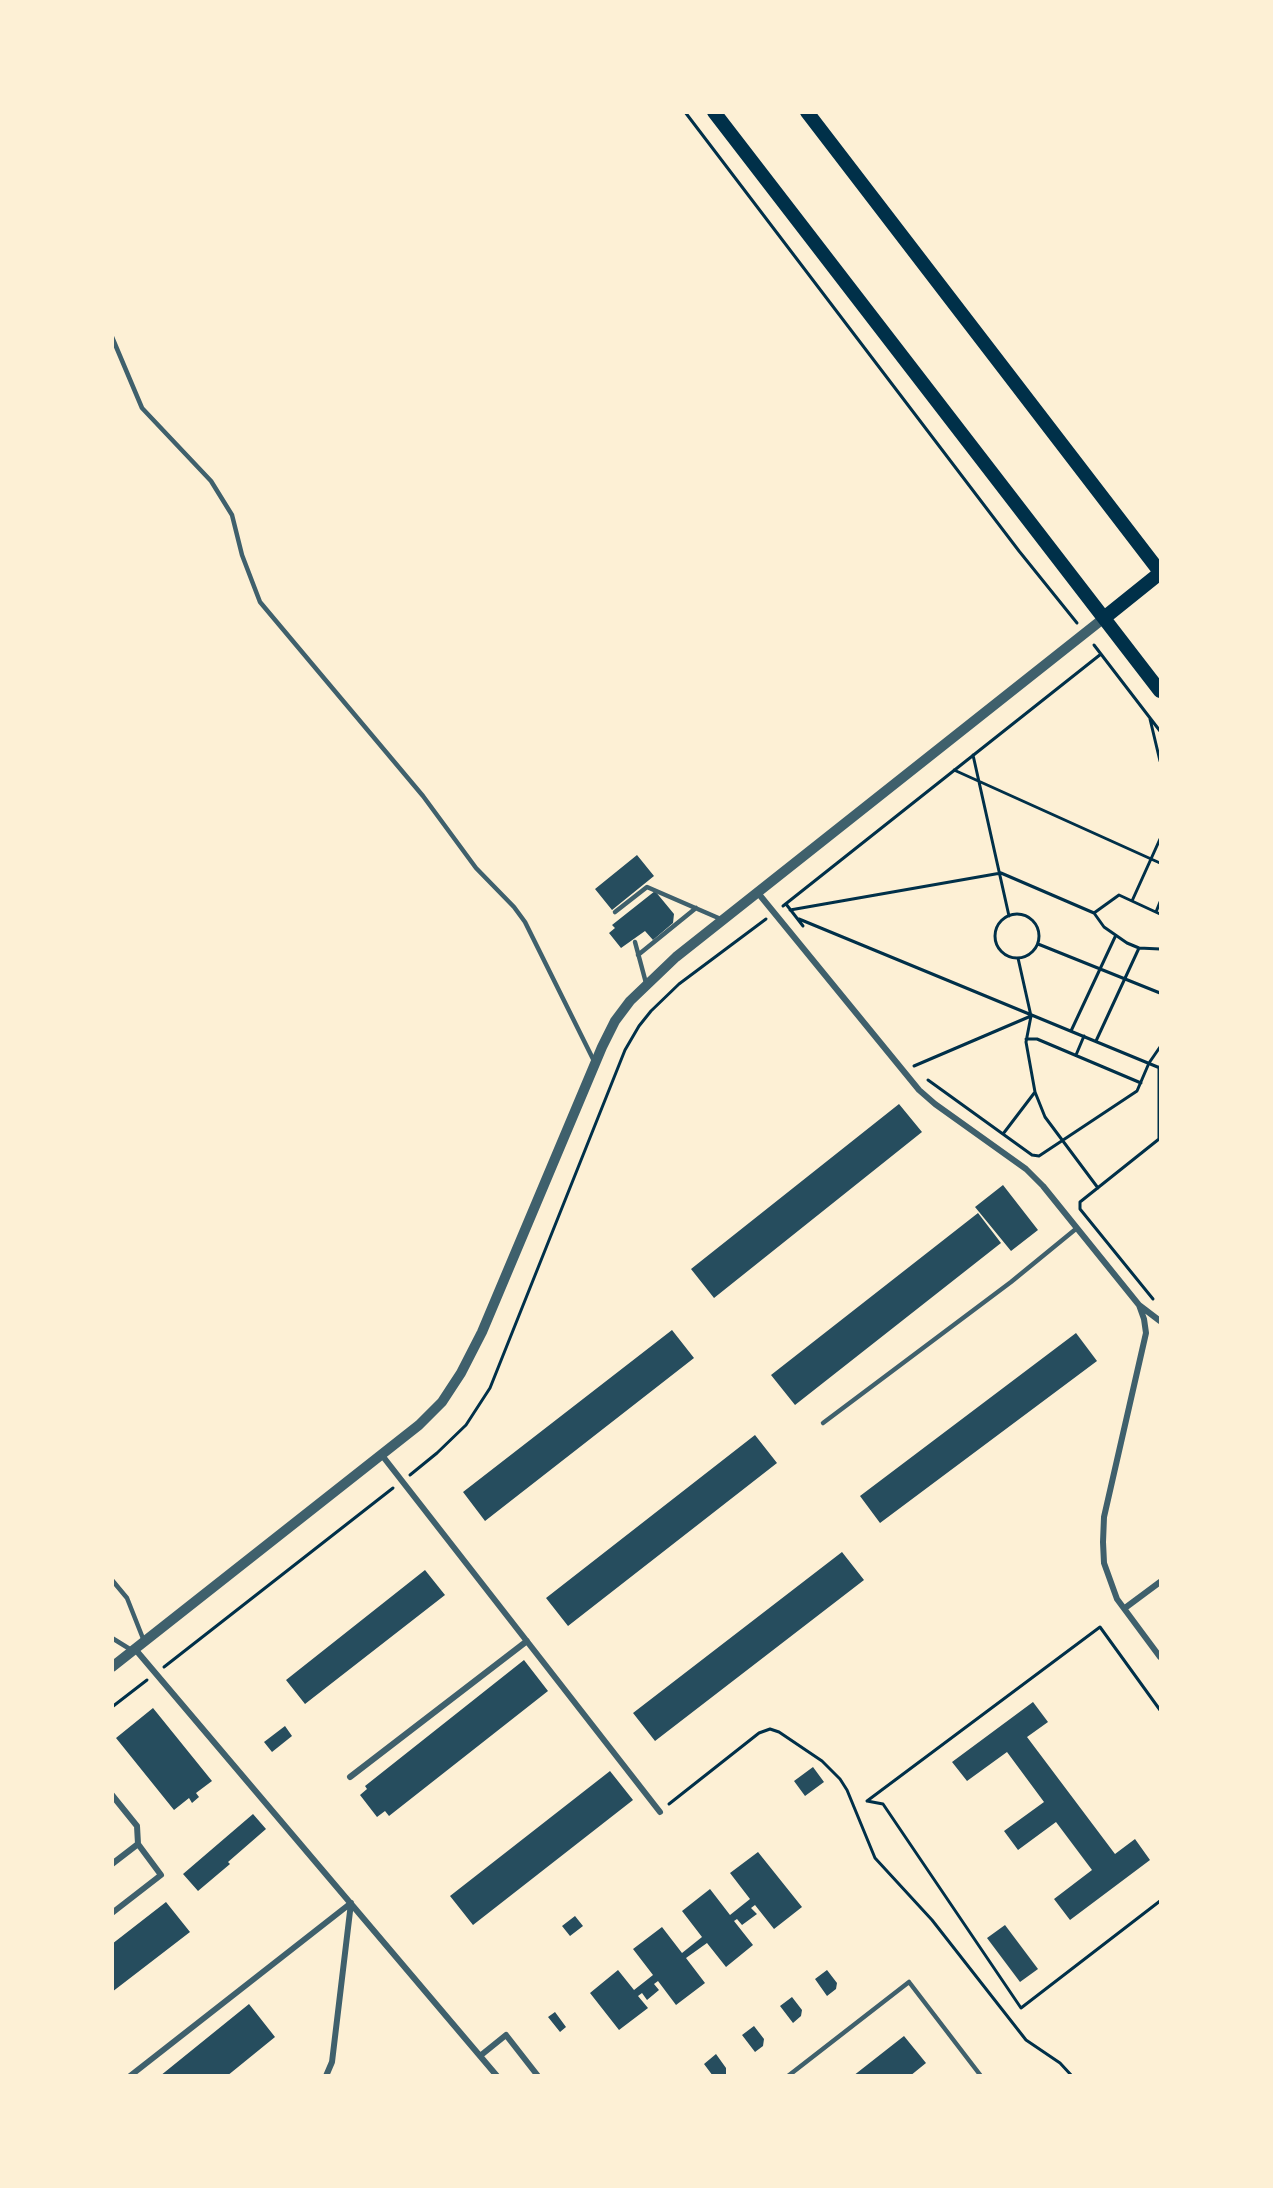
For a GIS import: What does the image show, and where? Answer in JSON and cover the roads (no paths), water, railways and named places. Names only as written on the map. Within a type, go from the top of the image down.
[{"type":"main road","points":[[714,112],[1161,691]]},
{"type":"main road","points":[[807,112],[1161,573],[1104,618]]},
{"type":"street","points":[[112,1667],[419,1425],[442,1402],[461,1373],[482,1332],[615,1021],[646,984],[676,957],[1104,618]]},
{"type":"street","points":[[758,893],[919,1090],[1026,1169],[1043,1186],[1139,1305],[1161,1322]]},
{"type":"street","points":[[1139,1305],[1146,1333],[1103,1525],[1104,1563],[1111,1584],[1125,1608],[1161,1657]]},
{"type":"street","points":[[381,1454],[660,1812]]},
{"type":"street","points":[[1125,1608],[1161,1582]]},
{"type":"street","points":[[350,1777],[527,1641]]},
{"type":"street","points":[[134,1650],[156,1673],[496,2076]]},
{"type":"street","points":[[112,1795],[136,1826],[138,1844],[161,1875],[112,1913]]},
{"type":"street","points":[[112,1864],[138,1844]]},
{"type":"street","points":[[130,2076],[351,1903]]},
{"type":"street","points":[[326,2076],[332,2062],[351,1903]]},
{"type":"street","points":[[480,2056],[506,2035],[538,2076]]},
{"type":"lane","points":[[112,336],[142,408],[211,481],[232,515],[242,555],[260,602],[423,796],[476,868],[514,907],[525,922],[595,1064]]},
{"type":"lane","points":[[615,912],[647,887],[723,920]]},
{"type":"lane","points":[[638,955],[696,908]]},
{"type":"lane","points":[[635,942],[646,984]]},
{"type":"lane","points":[[823,1423],[1011,1282],[1077,1228]]},
{"type":"lane","points":[[112,1580],[127,1598],[145,1642]]},
{"type":"lane","points":[[112,1638],[134,1650]]},
{"type":"lane","points":[[788,2076],[909,1982],[981,2076]]}]
